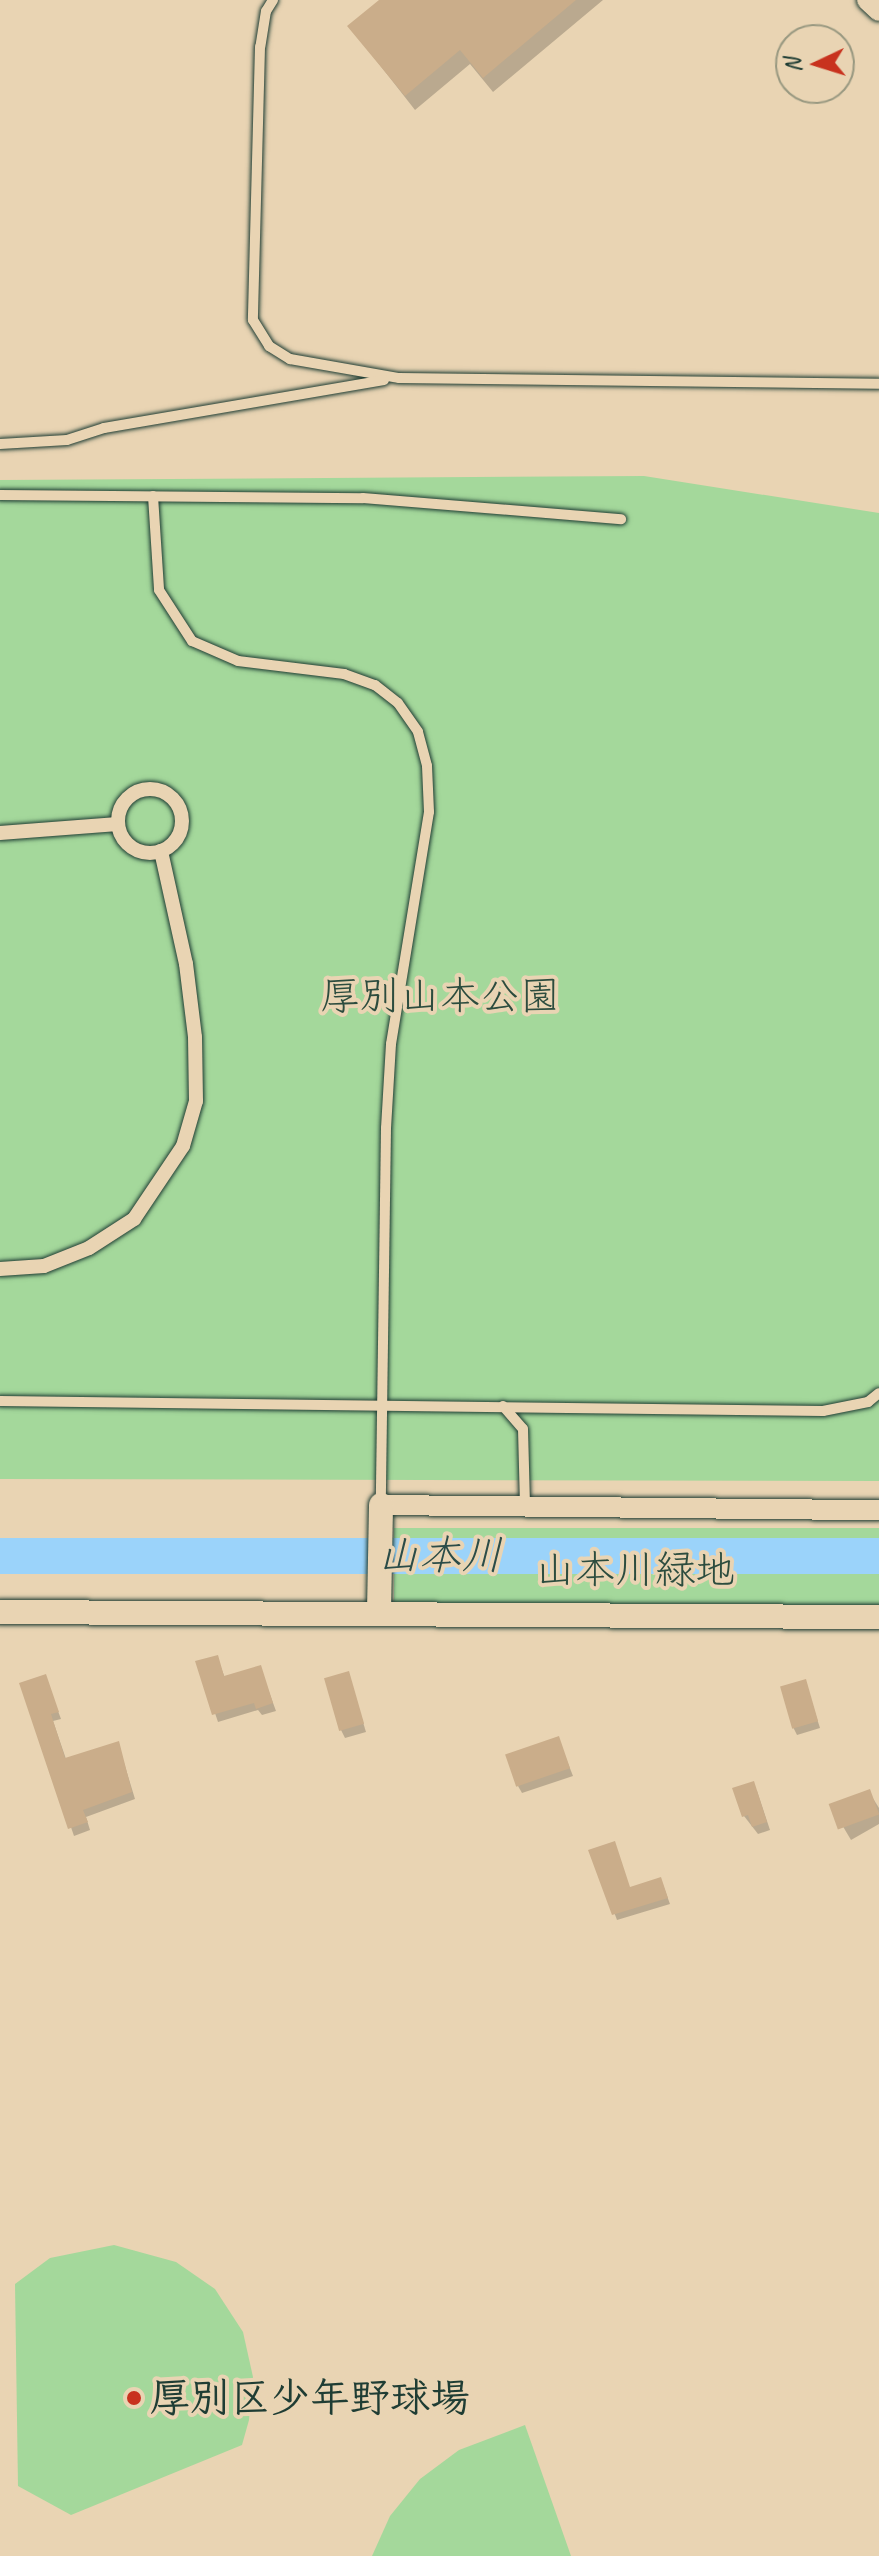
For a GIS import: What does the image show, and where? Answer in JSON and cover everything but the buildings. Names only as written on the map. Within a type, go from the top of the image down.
[{"type":"street","points":[[867,0],[879,11]]},
{"type":"street","points":[[148,788],[167,793],[180,808],[182,826],[176,842],[161,851],[134,849],[118,824],[121,807],[132,794],[148,788]]},
{"type":"street","points":[[0,833],[118,824]]},
{"type":"street","points":[[0,1269],[44,1266],[89,1248],[134,1219],[183,1146],[196,1101],[195,1037],[186,964],[161,851]]},
{"type":"street","points":[[379,1611],[381,1513],[525,1506],[879,1510]]},
{"type":"street","points":[[0,1612],[379,1611],[879,1617]]},
{"type":"lane","points":[[273,0],[266,11],[260,47],[253,320],[269,346],[290,359],[399,378],[879,384]]},
{"type":"lane","points":[[0,444],[67,440],[104,428],[399,378]]},
{"type":"lane","points":[[0,495],[363,498],[621,519]]},
{"type":"lane","points":[[153,496],[159,590],[192,641],[238,661],[344,674],[375,685],[398,703],[418,732],[427,766],[429,812],[391,1044],[382,1209],[381,1513]]},
{"type":"lane","points":[[0,1401],[823,1411],[868,1402],[879,1393]]},
{"type":"lane","points":[[503,1406],[523,1429],[525,1506]]},
{"type":"green space","name":"厚別山本公園","points":[[644,476],[879,513],[879,1481],[0,1479],[0,480]]},
{"type":"green space","name":"山本川緑地","points":[[394,1528],[879,1528],[879,1611],[394,1611]]},
{"type":"green space","name":"厚別区少年野球場","points":[[114,2245],[176,2262],[215,2289],[243,2332],[253,2377],[249,2420],[242,2445],[71,2515],[18,2486],[15,2284],[50,2258]]},
{"type":"green space","points":[[525,2425],[571,2556],[372,2556],[390,2516],[420,2479],[459,2450]]},
{"type":"waterway","name":"山本川","points":[[0,1556],[879,1556]]},
{"type":"place","name":"厚別区少年野球場","points":[[134,2398]]}]
